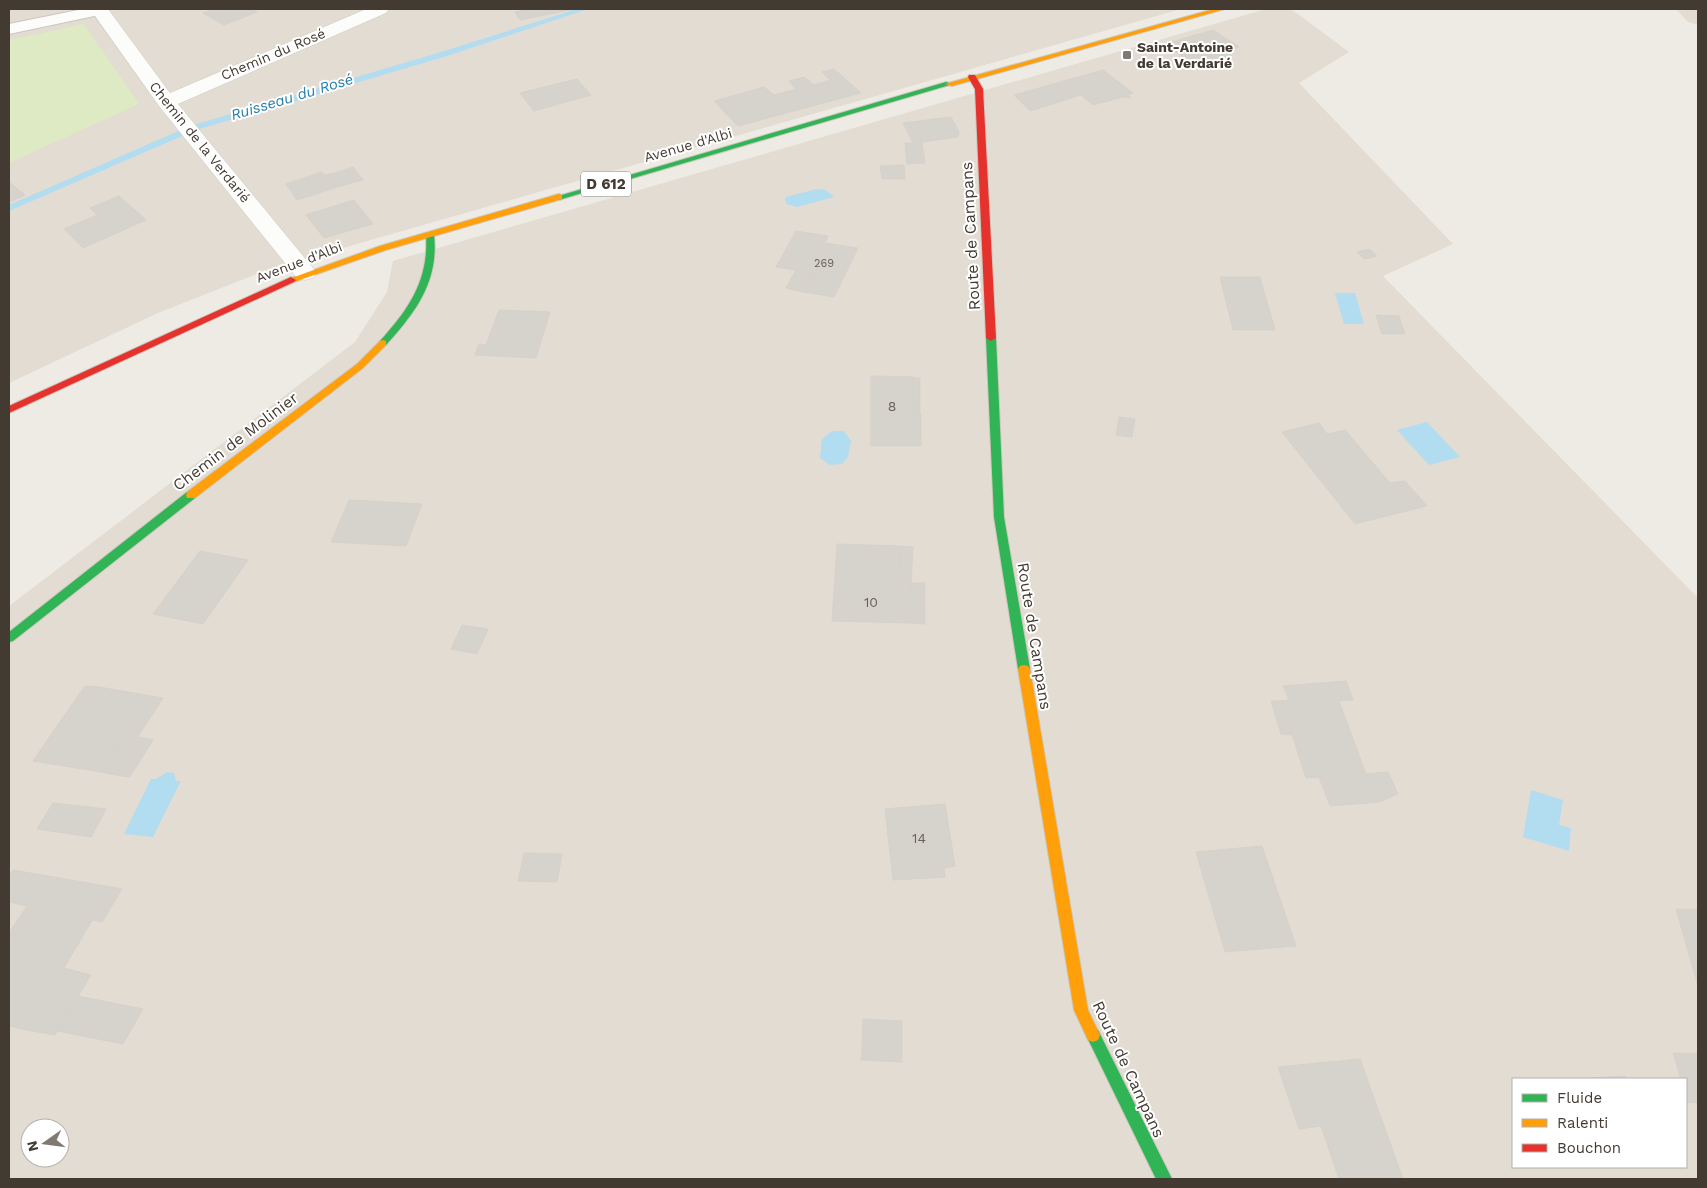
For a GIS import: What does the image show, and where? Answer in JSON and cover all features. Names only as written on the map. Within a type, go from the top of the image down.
[{"type":"street","name":"Chemin de la Verdarié","points":[[99,9],[166,102],[305,273]]},
{"type":"street","name":"Chemin du Rosé","points":[[166,102],[380,9]]},
{"type":"street","name":"Avenue d'Albi","points":[[9,410],[305,273],[383,248],[972,77],[1221,9]]},
{"type":"street","name":"Route de Campans","points":[[972,77],[979,90],[999,517],[1080,1010],[1164,1179]]},
{"type":"street","name":"Chemin de Molinier","points":[[9,638],[100,565],[360,366],[405,320],[430,269],[432,246],[430,235]]},
{"type":"lane","points":[[9,30],[99,9]]},
{"type":"shaded area","points":[[9,9],[1181,9],[269,269],[158,313],[9,383]]},
{"type":"shaded area","points":[[1266,9],[1291,9],[1349,52],[1299,83],[1453,244],[1383,276],[1698,598],[1698,1179],[9,1179],[9,606],[355,342],[387,292],[393,261]]},
{"type":"shaded area","points":[[1676,9],[1698,9],[1698,25],[1688,22]]},
{"type":"green space","points":[[84,24],[139,104],[9,163],[9,40]]},
{"type":"water","points":[[817,189],[826,190],[834,197],[797,207],[787,204],[785,200],[786,197]]},
{"type":"water","points":[[1335,293],[1355,293],[1364,324],[1344,324]]},
{"type":"water","points":[[1427,422],[1460,457],[1429,465],[1397,430]]},
{"type":"water","points":[[832,431],[844,431],[851,441],[848,457],[842,464],[830,465],[820,458],[822,439]]},
{"type":"water","points":[[167,772],[174,773],[176,781],[181,781],[153,837],[124,834],[151,779],[156,779]]},
{"type":"water","points":[[1531,790],[1563,800],[1559,825],[1571,828],[1569,851],[1523,837]]},
{"type":"building","points":[[214,9],[251,9],[257,12],[224,25],[203,13]]},
{"type":"building","points":[[529,9],[569,10],[520,20],[515,12]]},
{"type":"building","points":[[1213,30],[1239,47],[1190,62],[1165,44]]},
{"type":"building","points":[[1225,51],[1232,56],[1207,63],[1200,58]]},
{"type":"building","points":[[834,69],[861,93],[738,126],[714,101],[764,87],[774,95],[796,89],[789,81],[804,77],[814,85],[830,80],[822,72]]},
{"type":"building","points":[[1103,70],[1133,93],[1127,95],[1131,98],[1123,97],[1093,105],[1081,95],[1030,111],[1014,95]]},
{"type":"building","points":[[577,79],[591,95],[534,111],[520,93]]},
{"type":"building","points":[[951,117],[959,132],[958,137],[922,142],[925,163],[907,164],[905,143],[913,143],[903,123]]},
{"type":"building","points":[[904,165],[905,179],[882,179],[880,166]]},
{"type":"building","points":[[353,167],[363,180],[344,185],[335,173]]},
{"type":"building","points":[[322,172],[325,175],[335,173],[344,185],[297,200],[286,184]]},
{"type":"building","points":[[9,182],[13,185],[25,195],[9,202]]},
{"type":"building","points":[[119,196],[146,220],[83,248],[64,229],[97,215],[90,208]]},
{"type":"building","points":[[354,200],[373,224],[324,238],[306,215]]},
{"type":"building","points":[[796,231],[828,236],[825,243],[858,248],[834,297],[798,291],[807,275],[817,277],[819,274],[810,272],[813,266],[780,260]]},
{"type":"building","points":[[1370,249],[1377,256],[1364,259],[1357,252]]},
{"type":"building","points":[[780,260],[813,266],[810,272],[819,274],[817,277],[807,275],[798,291],[786,288],[796,270],[776,267]]},
{"type":"building","points":[[1220,277],[1260,277],[1275,330],[1233,330]]},
{"type":"building","points":[[499,310],[550,312],[536,358],[475,355],[479,344],[486,345]]},
{"type":"building","points":[[1376,315],[1399,316],[1405,334],[1382,334]]},
{"type":"building","points":[[871,376],[913,377],[914,414],[921,414],[921,446],[871,446]]},
{"type":"building","points":[[913,378],[920,378],[920,414],[914,414]]},
{"type":"building","points":[[1119,417],[1135,419],[1132,437],[1116,435]]},
{"type":"building","points":[[1319,423],[1327,434],[1345,430],[1390,483],[1405,481],[1427,506],[1355,524],[1282,432]]},
{"type":"building","points":[[349,500],[422,504],[406,546],[331,542]]},
{"type":"building","points":[[837,544],[900,546],[899,583],[911,583],[909,623],[832,621]]},
{"type":"building","points":[[900,546],[913,547],[911,583],[899,583]]},
{"type":"building","points":[[200,551],[248,560],[203,624],[153,614]]},
{"type":"building","points":[[911,583],[925,583],[925,624],[909,623]]},
{"type":"building","points":[[462,625],[488,629],[477,654],[451,649]]},
{"type":"building","points":[[1346,681],[1353,700],[1339,701],[1366,774],[1388,772],[1398,794],[1379,802],[1330,806],[1319,777],[1306,778],[1281,701],[1289,700],[1283,686]]},
{"type":"building","points":[[85,686],[99,687],[74,725],[59,723]]},
{"type":"building","points":[[99,687],[163,698],[139,735],[125,733],[101,772],[33,761],[59,723],[74,725]]},
{"type":"building","points":[[1271,701],[1281,701],[1292,735],[1281,734]]},
{"type":"building","points":[[125,733],[139,735],[115,775],[101,772]]},
{"type":"building","points":[[139,737],[153,740],[130,777],[115,775]]},
{"type":"building","points":[[53,803],[106,809],[91,837],[37,829]]},
{"type":"building","points":[[945,804],[955,866],[944,868],[945,877],[893,880],[885,809]]},
{"type":"building","points":[[1262,846],[1296,946],[1225,952],[1196,852]]},
{"type":"building","points":[[524,853],[562,854],[557,882],[518,881]]},
{"type":"building","points":[[13,870],[112,887],[27,1030],[9,1026],[9,933],[27,906],[9,902],[9,876]]},
{"type":"building","points":[[112,887],[122,889],[102,922],[93,920]]},
{"type":"building","points":[[1676,909],[1698,910],[1698,986]]},
{"type":"building","points":[[64,968],[91,975],[55,1035],[27,1030]]},
{"type":"building","points":[[78,996],[143,1009],[123,1044],[57,1031]]},
{"type":"building","points":[[863,1019],[902,1021],[902,1052],[862,1050]]},
{"type":"building","points":[[862,1050],[902,1052],[902,1062],[861,1060]]},
{"type":"building","points":[[1673,1053],[1698,1054],[1698,1103],[1687,1102],[1687,1078],[1681,1078]]},
{"type":"building","points":[[1360,1059],[1403,1179],[1339,1179],[1321,1126],[1299,1129],[1278,1067]]},
{"type":"building","points":[[1625,1076],[1626,1078],[1593,1078]]},
{"type":"waterway","name":"Ruisseau du Rosé","points":[[9,208],[193,128],[444,54],[584,9]]},
{"type":"traffic: fast","points":[[559,197],[949,84]]},
{"type":"traffic: fast","points":[[383,343],[403,320],[420,294],[430,266],[430,235]]},
{"type":"traffic: fast","points":[[991,338],[999,517],[1024,669]]},
{"type":"traffic: fast","points":[[9,638],[191,495]]},
{"type":"traffic: fast","points":[[1093,1035],[1164,1179]]},
{"type":"traffic: slow","points":[[949,84],[1221,9]]},
{"type":"traffic: slow","points":[[291,280],[383,248],[559,197]]},
{"type":"traffic: slow","points":[[191,495],[360,366],[383,343]]},
{"type":"traffic: slow","points":[[1024,669],[1081,1010],[1093,1035]]},
{"type":"traffic: jam","points":[[972,77],[979,89],[991,338]]},
{"type":"traffic: jam","points":[[9,410],[291,280]]},
{"type":"place","name":"Saint-Antoine de la Verdarié","points":[[1127,55]]}]
